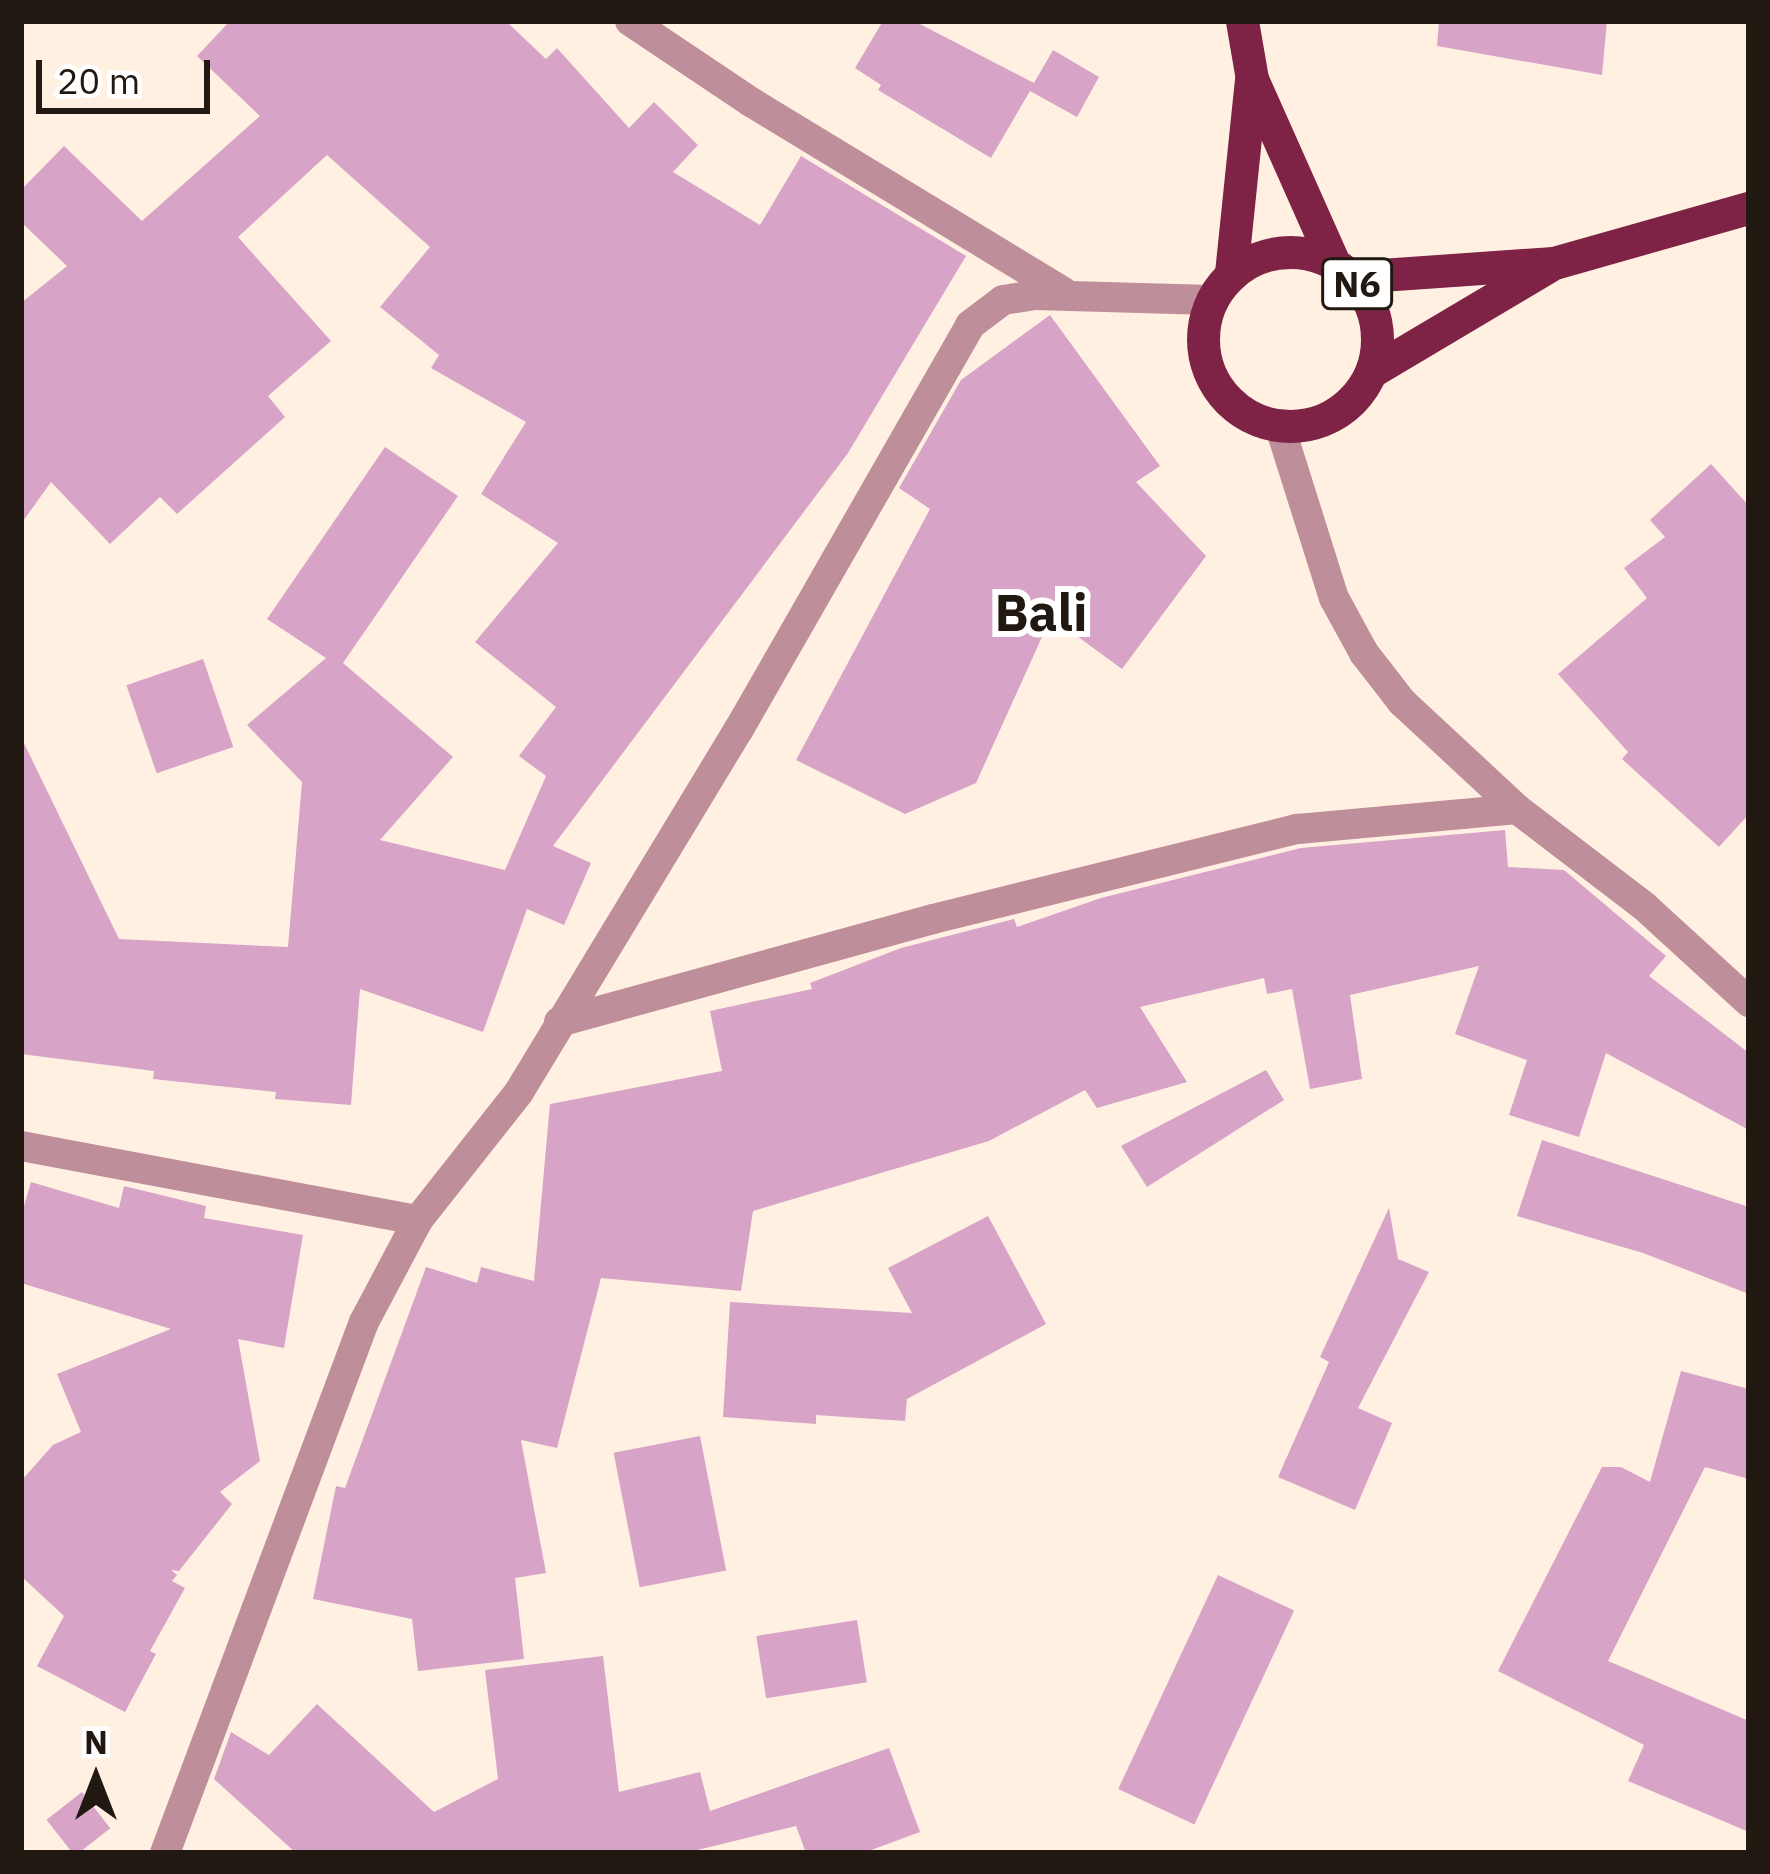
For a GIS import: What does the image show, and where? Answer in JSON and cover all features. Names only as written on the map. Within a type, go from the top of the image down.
[{"type":"highway","name":"N6","points":[[1242,21],[1252,80],[1343,270],[1371,304],[1378,338],[1372,371],[1351,402],[1318,422],[1280,427],[1248,416],[1222,394],[1206,365],[1202,332],[1221,286],[1252,80]]},
{"type":"highway","name":"N6","points":[[1221,286],[1262,255],[1299,252],[1343,270],[1554,263],[1749,208]]},
{"type":"highway","name":"N6","points":[[1372,371],[1554,263]]},
{"type":"street","points":[[630,21],[751,102],[1063,292]]},
{"type":"street","points":[[165,1853],[364,1322],[418,1220],[519,1092],[739,729],[970,325],[1003,301],[1063,292],[1221,286]]},
{"type":"street","points":[[1280,427],[1334,598],[1364,653],[1402,702],[1517,808],[1645,908],[1749,1002]]},
{"type":"street","points":[[560,1022],[933,919],[1298,829],[1517,808]]},
{"type":"street","points":[[21,1146],[418,1220]]},
{"type":"building","points":[[230,21],[506,21],[546,59],[557,48],[629,128],[654,102],[698,145],[673,172],[760,225],[801,156],[966,256],[848,453],[553,846],[591,863],[564,925],[527,909],[483,1032],[360,989],[351,1105],[275,1099],[276,1092],[153,1079],[154,1071],[21,1054],[21,737],[119,939],[288,947],[302,782],[247,725],[326,658],[267,619],[385,447],[458,496],[343,663],[453,757],[380,840],[505,870],[546,776],[519,756],[556,707],[475,642],[558,543],[481,494],[526,422],[431,368],[439,355],[380,307],[430,247],[327,155],[238,237],[331,341],[268,396],[285,417],[177,514],[160,497],[110,544],[51,482],[21,524],[21,303],[67,266],[21,222],[21,190],[64,146],[142,221],[260,116],[197,56]]},
{"type":"building","points":[[883,21],[914,21],[1034,83],[1053,50],[1099,77],[1077,117],[1030,91],[991,158],[878,90],[881,85],[855,68]]},
{"type":"building","points":[[1439,21],[1607,21],[1602,75],[1437,46]]},
{"type":"building","points":[[1050,315],[1160,466],[1136,482],[1206,556],[1122,669],[1051,617],[976,783],[905,814],[796,760],[930,509],[899,488],[961,380]]},
{"type":"building","points":[[1711,464],[1749,506],[1749,814],[1719,847],[1622,759],[1628,752],[1558,674],[1647,598],[1624,568],[1665,537],[1650,520]]},
{"type":"building","points":[[203,659],[233,747],[157,773],[126,685]]},
{"type":"building","points":[[1505,830],[1508,867],[1564,870],[1666,956],[1649,976],[1749,1053],[1749,1130],[1606,1053],[1579,1137],[1509,1115],[1527,1060],[1455,1034],[1479,966],[1350,995],[1362,1079],[1310,1089],[1292,989],[1267,994],[1264,978],[1140,1007],[1187,1082],[1097,1108],[1085,1090],[989,1141],[753,1211],[741,1291],[601,1278],[557,1448],[521,1440],[546,1573],[515,1578],[524,1659],[418,1671],[412,1619],[313,1599],[336,1486],[345,1488],[426,1267],[477,1283],[481,1267],[534,1281],[550,1104],[722,1071],[710,1011],[812,989],[810,983],[901,948],[1014,919],[1017,927],[1101,898],[1301,848]]},
{"type":"building","points":[[1266,1070],[1284,1100],[1147,1187],[1121,1146]]},
{"type":"building","points":[[1542,1140],[1749,1207],[1749,1294],[1643,1253],[1517,1216]]},
{"type":"building","points":[[31,1182],[119,1208],[124,1186],[206,1206],[204,1218],[303,1235],[284,1348],[238,1339],[260,1461],[220,1492],[232,1504],[179,1571],[171,1570],[177,1575],[172,1581],[185,1588],[150,1651],[156,1654],[125,1712],[37,1666],[64,1616],[21,1576],[21,1481],[53,1445],[81,1432],[57,1374],[171,1329],[21,1283],[21,1216]]},
{"type":"building","points":[[1389,1208],[1398,1259],[1429,1272],[1358,1408],[1392,1423],[1355,1510],[1278,1477],[1329,1362],[1320,1357]]},
{"type":"building","points":[[988,1216],[1046,1324],[907,1399],[905,1421],[816,1415],[816,1424],[723,1417],[730,1302],[912,1313],[888,1268]]},
{"type":"building","points":[[1681,1371],[1749,1389],[1749,1479],[1705,1467],[1608,1661],[1749,1721],[1749,1832],[1628,1781],[1644,1745],[1498,1671],[1602,1467],[1621,1467],[1650,1482]]},
{"type":"building","points":[[700,1436],[726,1570],[640,1587],[614,1453]]},
{"type":"building","points":[[1218,1575],[1294,1610],[1194,1824],[1118,1789]]},
{"type":"building","points":[[857,1620],[867,1682],[766,1698],[756,1636]]},
{"type":"building","points":[[603,1656],[619,1792],[700,1772],[710,1811],[889,1748],[920,1832],[863,1853],[806,1853],[796,1826],[685,1853],[296,1853],[214,1779],[231,1732],[269,1755],[317,1704],[434,1812],[498,1779],[485,1670]]},
{"type":"building","points":[[82,1792],[110,1828],[73,1853],[47,1820]]},
{"type":"district","name":"Bali","points":[[1041,612]]}]
